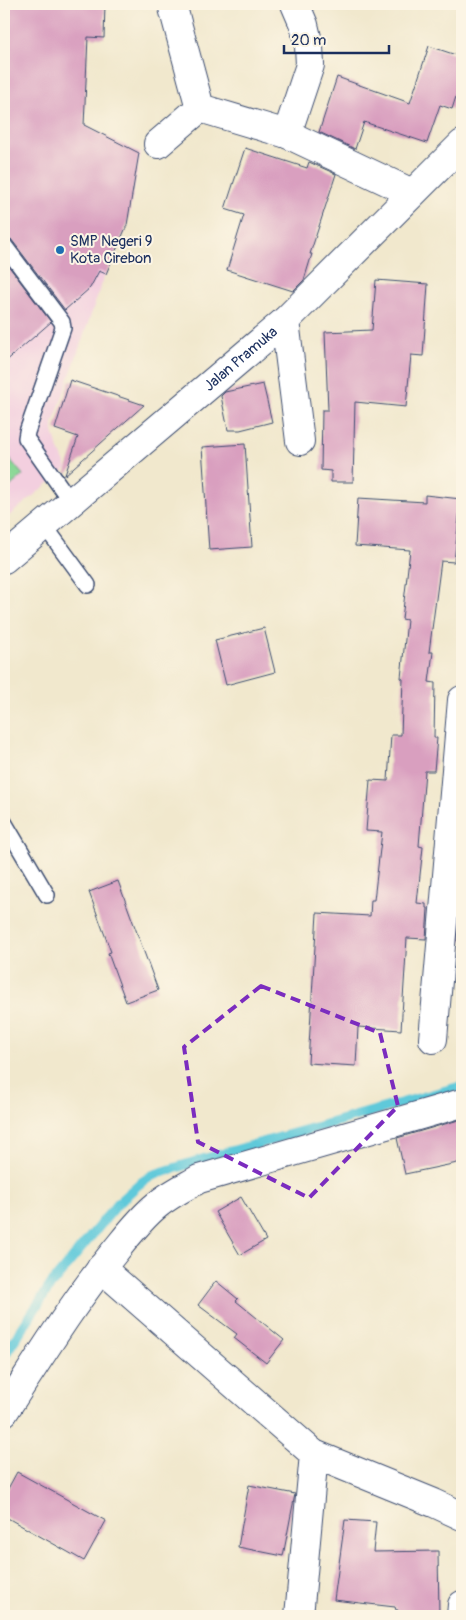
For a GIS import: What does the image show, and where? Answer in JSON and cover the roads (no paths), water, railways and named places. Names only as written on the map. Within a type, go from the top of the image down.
[{"type":"street","points":[[172,4],[200,108]]},
{"type":"street","points":[[287,134],[310,65],[309,46],[296,4]]},
{"type":"street","points":[[200,108],[287,134],[412,193]]},
{"type":"street","points":[[158,144],[200,108]]},
{"type":"street","name":"Jalan Pramuka","points":[[4,559],[285,321],[462,144]]},
{"type":"street","points":[[285,321],[300,441]]},
{"type":"street","points":[[433,1039],[454,878],[462,700]]},
{"type":"street","points":[[4,1412],[70,1311],[101,1268],[140,1220],[157,1204],[199,1179],[462,1103]]},
{"type":"street","points":[[101,1268],[314,1454],[462,1516]]},
{"type":"street","points":[[300,1616],[314,1454]]},
{"type":"street","points":[[461,1616],[462,1605]]},
{"type":"lane","points":[[4,246],[62,322],[63,328],[26,432],[26,438],[71,502]]},
{"type":"lane","points":[[44,525],[88,585]]},
{"type":"lane","points":[[4,822],[48,895]]},
{"type":"waterway","points":[[4,1356],[50,1286],[119,1202],[139,1184],[153,1175],[462,1086]]},
{"type":"place","name":"SMP Negeri 9 Kota Cirebon","points":[[60,250]]}]
